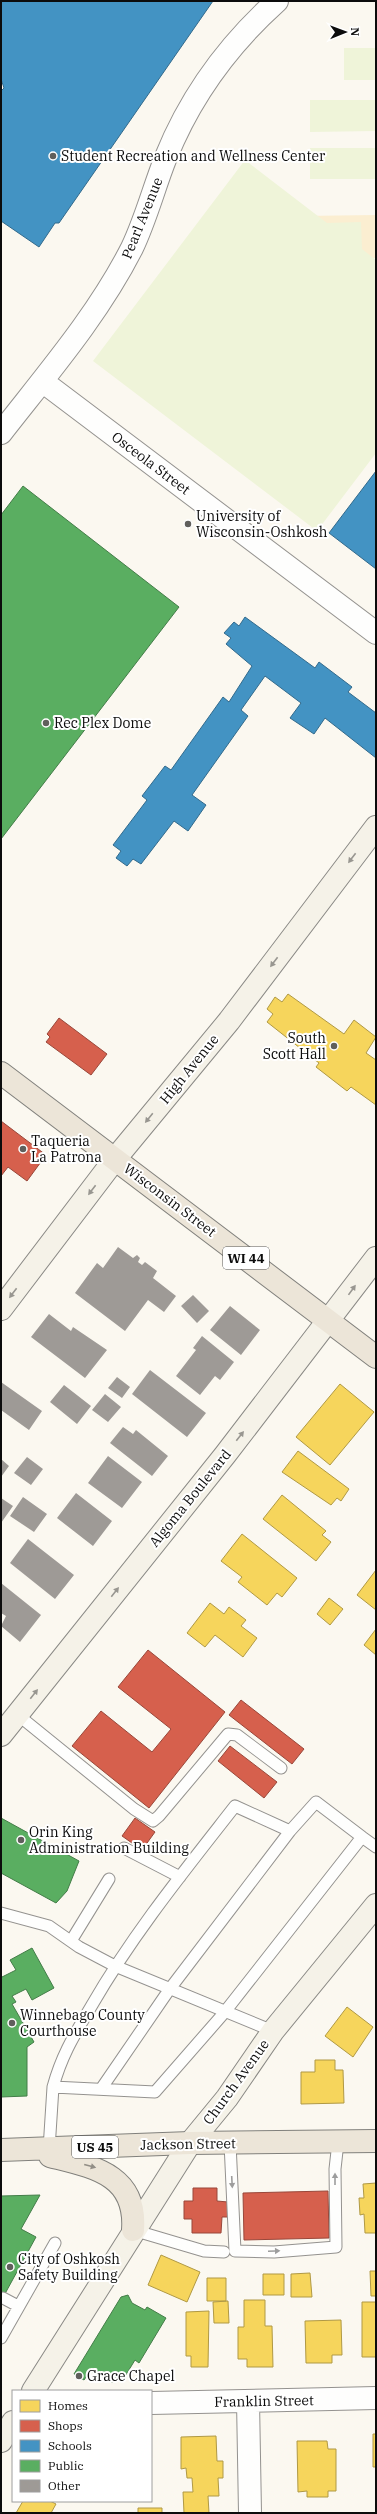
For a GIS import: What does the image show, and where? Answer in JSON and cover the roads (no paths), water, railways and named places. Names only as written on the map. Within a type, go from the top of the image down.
[{"type":"main road","name":"High Avenue","points":[[1,1310],[115,1159],[229,1021],[376,827]]},
{"type":"main road","name":"Wisconsin Street","points":[[1,1072],[376,1357]]},
{"type":"main road","name":"Algoma Boulevard","points":[[1,1735],[329,1321],[376,1258]]},
{"type":"main road","name":"Church Avenue","points":[[35,2390],[133,2230],[190,2143],[227,2098],[273,2031],[376,1905]]},
{"type":"main road","name":"Jackson Street","points":[[1,2150],[190,2143],[376,2141]]},
{"type":"main road","points":[[26,2149],[97,2168],[110,2174],[120,2185],[128,2200],[134,2215],[133,2230]]},
{"type":"main road","points":[[1,2441],[12,2424]]},
{"type":"street","name":"Pearl Avenue","points":[[1,433],[96,308],[132,248],[146,216],[166,159],[194,100],[232,46],[277,1]]},
{"type":"street","name":"Osceola Street","points":[[42,381],[376,633]]},
{"type":"street","name":"Franklin Street","points":[[152,2403],[376,2398]]},
{"type":"street","points":[[248,2401],[250,2513]]},
{"type":"lane","points":[[18,1715],[134,1809],[153,1820],[159,1816],[223,1738],[228,1734],[237,1735],[281,1768]]},
{"type":"lane","points":[[101,2089],[169,1990],[290,1832],[316,1802],[376,1847]]},
{"type":"lane","points":[[49,2149],[53,2087],[61,2060],[115,1966],[180,1877],[235,1806],[290,1832]]},
{"type":"lane","points":[[53,2087],[155,2092],[224,2013],[362,1837]]},
{"type":"lane","points":[[124,1848],[180,1877]]},
{"type":"lane","points":[[71,1941],[109,1879]]},
{"type":"lane","points":[[1,1913],[49,1926],[71,1941],[115,1966],[224,2013],[273,2031]]},
{"type":"lane","points":[[230,2143],[235,2251],[274,2252],[336,2247],[335,2169],[338,2142]]},
{"type":"lane","points":[[133,2230],[204,2251],[224,2252]]},
{"type":"lane","points":[[1,2338],[55,2243]]},
{"type":"lane","points":[[3,2298],[18,2306]]},
{"type":"place","name":"Student Recreation and Wellness Center","points":[[53,156]]},
{"type":"place","name":"University of Wisconsin-Oshkosh","points":[[188,524]]},
{"type":"place","name":"Rec Plex Dome","points":[[46,723]]},
{"type":"place","name":"South Scott Hall","points":[[334,1046]]},
{"type":"place","name":"Taqueria La Patrona","points":[[23,1149]]},
{"type":"place","name":"Orin King Administration Building","points":[[21,1840]]},
{"type":"place","name":"Winnebago County Courthouse","points":[[12,2023]]},
{"type":"place","name":"City of Oshkosh Safety Building","points":[[10,2267]]},
{"type":"place","name":"Grace Chapel","points":[[79,2376]]}]
